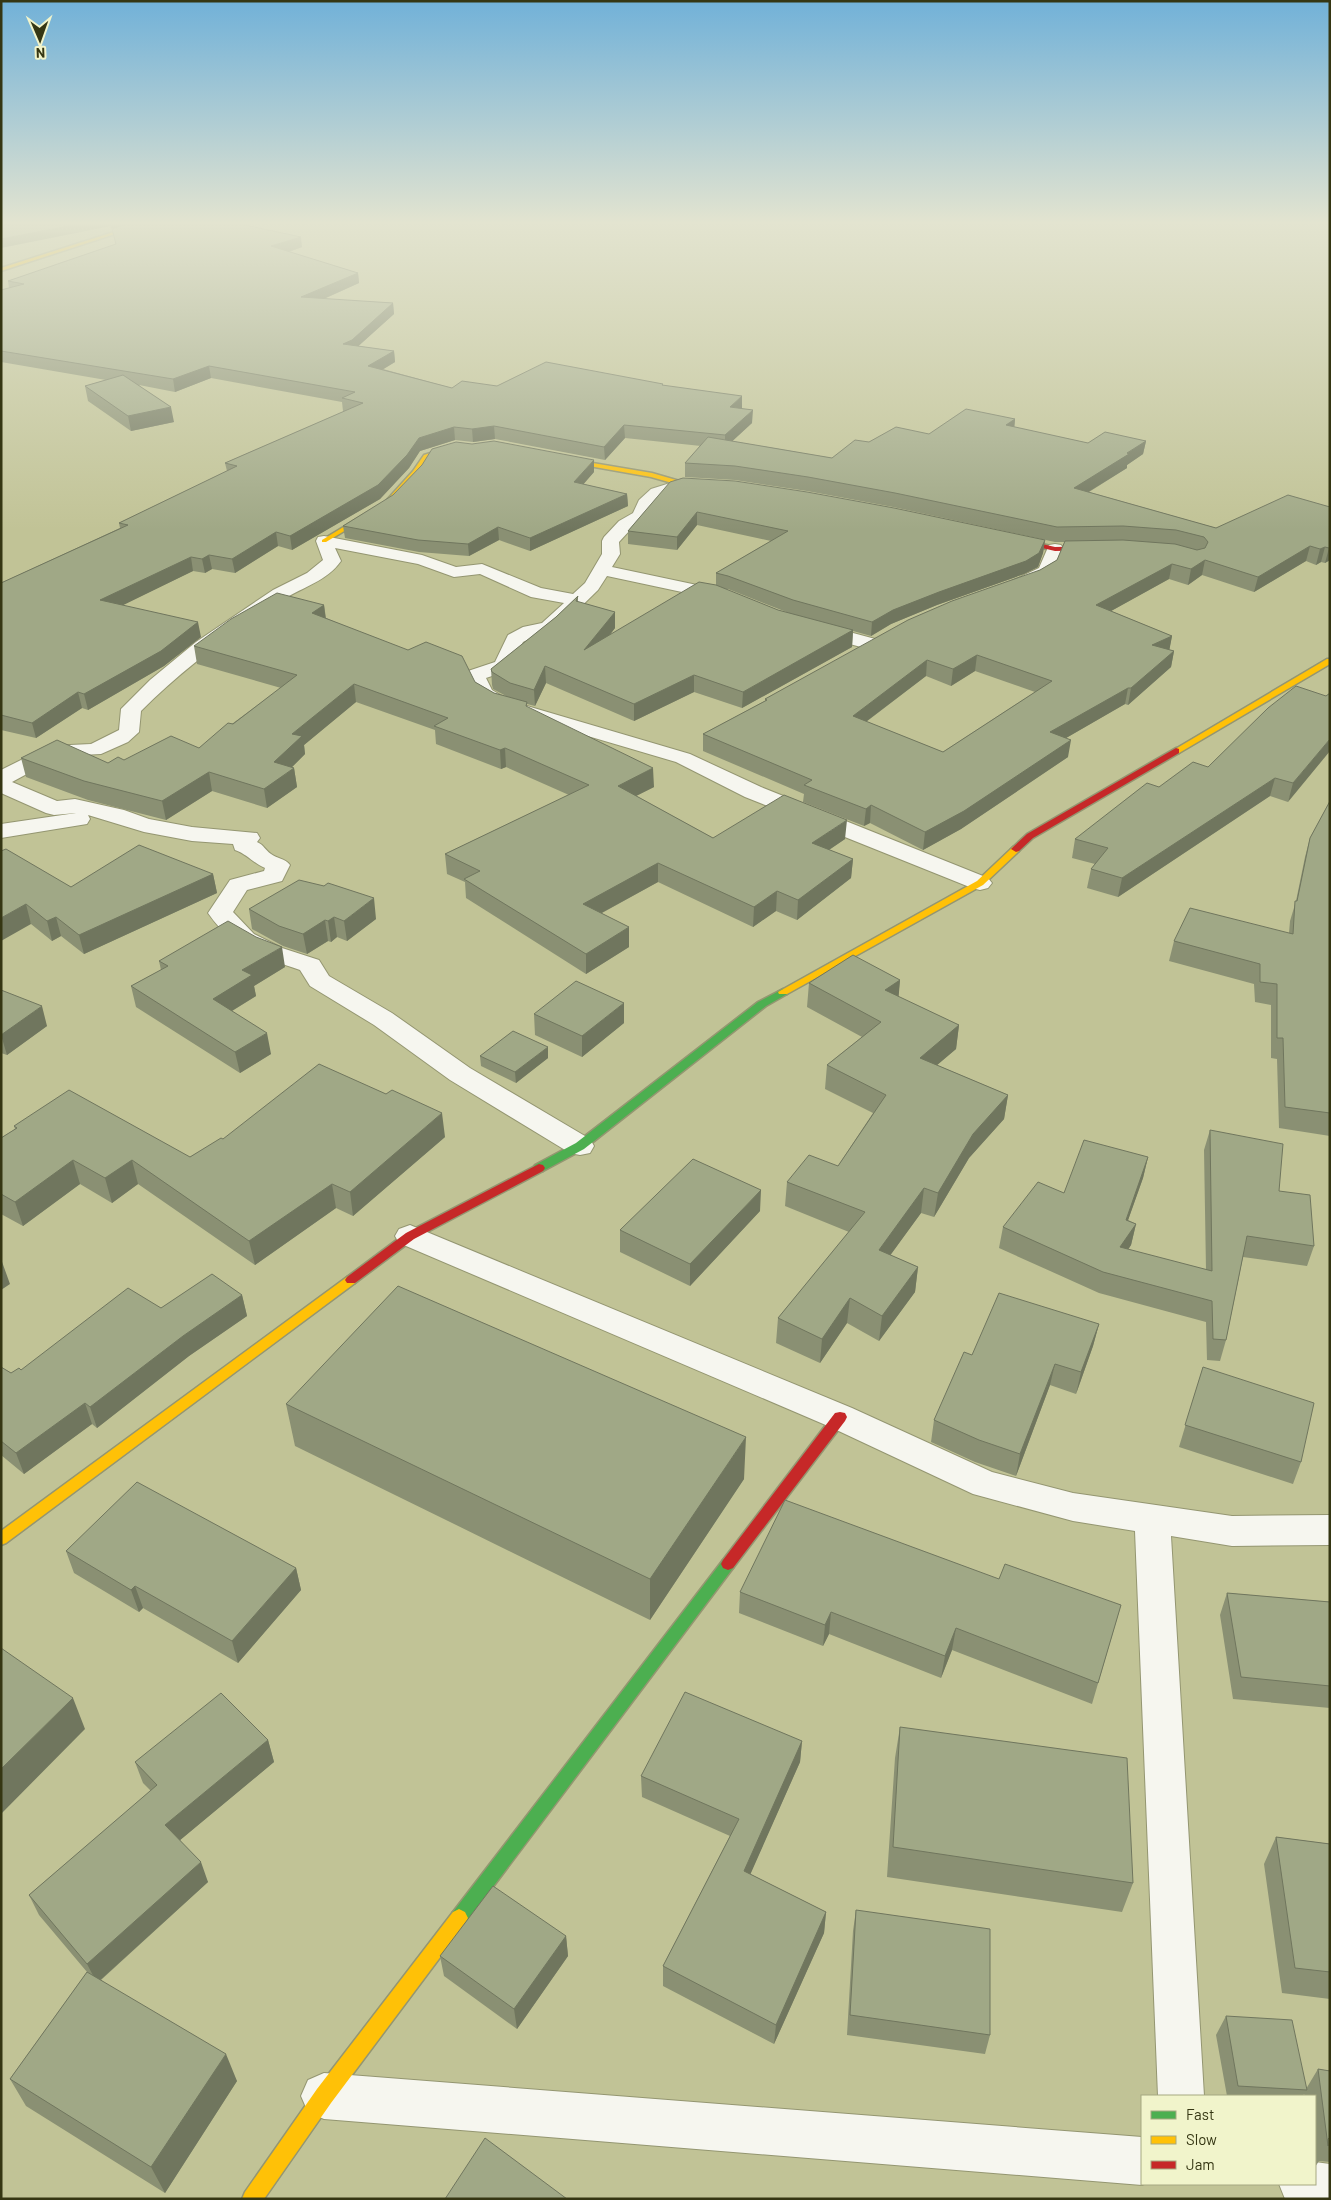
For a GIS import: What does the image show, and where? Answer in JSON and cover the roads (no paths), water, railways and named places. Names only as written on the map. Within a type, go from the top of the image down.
[{"type":"street","points":[[324,541],[387,503],[416,472],[426,456],[456,447],[473,449]]},
{"type":"street","points":[[544,457],[652,475],[682,484],[718,486]]},
{"type":"street","points":[[682,484],[657,492],[644,503],[640,516],[625,524],[610,541],[611,554],[592,586],[548,628],[530,631],[514,639],[503,666],[475,675],[484,694],[503,705],[683,758],[753,792],[980,883]]},
{"type":"street","points":[[998,536],[1055,549],[1112,548]]},
{"type":"street","points":[[324,541],[422,560],[454,572],[482,569],[537,593],[578,600]]},
{"type":"street","points":[[1,779],[56,750],[94,750],[121,738],[129,732],[131,709],[157,684],[203,646],[279,594],[313,577],[332,561],[324,541]]},
{"type":"street","points":[[1004,590],[1046,572],[1055,549]]},
{"type":"street","points":[[601,570],[721,595],[739,602]]},
{"type":"street","points":[[802,625],[872,644]]},
{"type":"street","points":[[852,657],[890,635]]},
{"type":"street","points":[[1,1539],[410,1236],[580,1146],[762,1004],[980,883],[1030,836],[1330,661]]},
{"type":"street","points":[[1,785],[54,808],[75,806],[116,815],[144,826],[192,834],[249,838],[243,845],[253,848],[263,859],[278,865],[274,876],[238,885],[220,913],[245,939],[273,953],[310,965],[319,981],[383,1018],[460,1074],[580,1146]]},
{"type":"street","points":[[1,830],[116,815]]},
{"type":"street","points":[[410,1236],[840,1417],[985,1484],[1073,1507],[1232,1531],[1330,1530]]},
{"type":"street","points":[[252,2199],[324,2096],[840,1417]]},
{"type":"street","points":[[1152,1520],[1181,2095]]},
{"type":"street","points":[[324,2096],[1141,2161]]},
{"type":"street","points":[[1310,2185],[1330,2188]]}]
